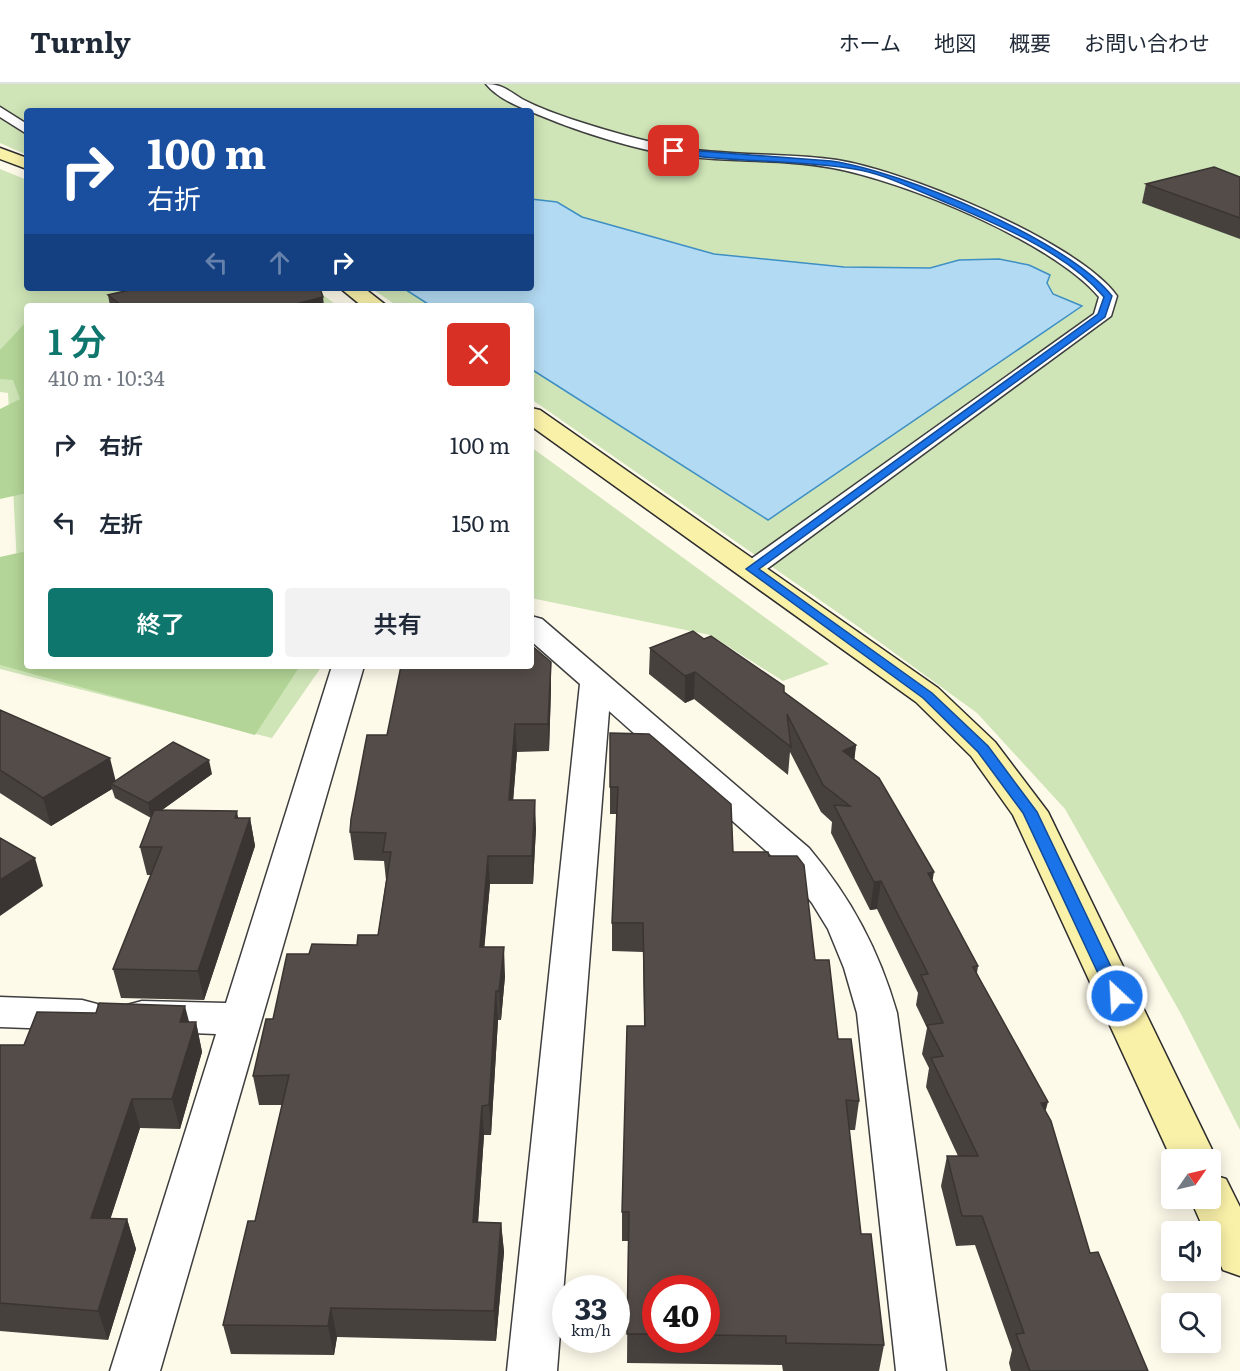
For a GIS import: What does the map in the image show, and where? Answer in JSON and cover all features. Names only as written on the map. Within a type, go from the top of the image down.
[{"type":"street","points":[[0,153],[24,164]]},
{"type":"street","points":[[355,291],[372,303]]},
{"type":"street","points":[[534,417],[752,569],[927,695],[966,730],[1000,769],[1030,812],[1189,1149]]},
{"type":"street","points":[[534,628],[796,857],[824,890],[848,928],[866,969],[877,1013],[921,1371]]},
{"type":"street","points":[[135,1371],[347,669]]},
{"type":"street","points":[[532,1371],[596,681]]},
{"type":"street","points":[[0,1012],[243,1019]]},
{"type":"street","points":[[1218,1209],[1240,1255]]},
{"type":"lane","points":[[492,84],[519,102],[534,108]]},
{"type":"lane","points":[[534,108],[573,124],[674,151],[831,163],[889,176],[982,215],[1059,255],[1094,280],[1108,296],[1102,316],[752,569]]},
{"type":"lane","points":[[0,111],[24,128]]},
{"type":"green space","points":[[0,84],[1240,84],[1240,1130],[1181,1014],[1065,809],[977,713],[860,628],[534,401],[534,303],[393,303],[375,291],[534,291],[534,108],[24,108],[24,154],[0,143]]},
{"type":"green space","points":[[0,169],[24,179],[24,291],[317,291],[334,303],[24,303],[24,669],[320,669],[272,738],[0,669],[0,606],[18,583],[8,393],[0,392]]},
{"type":"green space","points":[[24,324],[24,494],[0,499],[0,409],[20,399],[13,380],[0,379],[0,350]]},
{"type":"green space","points":[[534,449],[829,664],[783,681],[710,635],[534,599]]},
{"type":"green space","points":[[24,552],[24,669],[298,669],[255,735],[0,665],[0,557]]},
{"type":"water","points":[[534,199],[557,202],[582,217],[714,254],[844,267],[930,268],[959,260],[999,259],[1029,265],[1050,275],[1047,283],[1053,294],[1082,306],[768,520],[534,371],[534,303],[426,303],[408,291],[534,291]]},
{"type":"building","points":[[1214,167],[1240,177],[1240,218],[1146,184]]},
{"type":"building","points":[[125,291],[321,291],[323,297],[300,303],[118,303],[108,295]]},
{"type":"building","points":[[693,631],[704,639],[711,636],[784,686],[784,692],[856,745],[843,751],[879,778],[934,872],[928,873],[978,966],[973,967],[1048,1102],[1041,1103],[1051,1121],[1090,1253],[1098,1252],[1148,1371],[1030,1371],[1016,1334],[1024,1333],[982,1216],[962,1216],[947,1156],[978,1156],[931,1058],[943,1056],[927,1025],[943,1023],[921,975],[928,974],[881,881],[874,882],[834,805],[850,806],[823,785],[787,714],[791,747],[695,672],[685,676],[650,648]]},
{"type":"building","points":[[534,648],[551,662],[548,724],[515,724],[509,800],[535,800],[532,856],[488,856],[480,947],[504,947],[499,991],[496,991],[489,1105],[482,1106],[473,1222],[501,1223],[494,1311],[331,1308],[328,1326],[223,1325],[248,1221],[255,1221],[289,1075],[253,1076],[266,1019],[273,1019],[287,954],[309,954],[312,944],[357,945],[358,935],[378,935],[391,852],[383,852],[386,833],[350,832],[367,735],[387,735],[400,669],[534,669]]},
{"type":"building","points":[[0,710],[110,758],[43,798],[0,770]]},
{"type":"building","points":[[610,733],[649,734],[731,804],[733,852],[768,852],[769,856],[797,856],[804,865],[815,960],[829,960],[838,1039],[851,1039],[859,1101],[846,1100],[861,1234],[871,1234],[884,1345],[786,1343],[786,1336],[720,1335],[720,1275],[642,1275],[642,1334],[630,1334],[629,1212],[622,1212],[627,1026],[645,1026],[643,923],[612,923],[618,787],[610,787]]},
{"type":"building","points":[[173,742],[209,760],[148,803],[111,784]]},
{"type":"building","points":[[154,810],[237,811],[235,818],[250,818],[198,971],[113,969],[162,847],[140,847]]},
{"type":"building","points":[[0,838],[35,858],[0,880]]},
{"type":"building","points":[[99,1003],[185,1006],[180,1022],[196,1022],[172,1099],[132,1099],[91,1218],[127,1219],[98,1311],[0,1303],[0,1045],[24,1045],[37,1012],[96,1013]]},
{"type":"route","points":[[674,151],[728,157],[831,163],[889,176],[982,215],[1059,255],[1094,280],[1108,296],[1102,316],[752,569],[927,695],[966,730],[983,749],[1030,812],[1117,996]]}]
